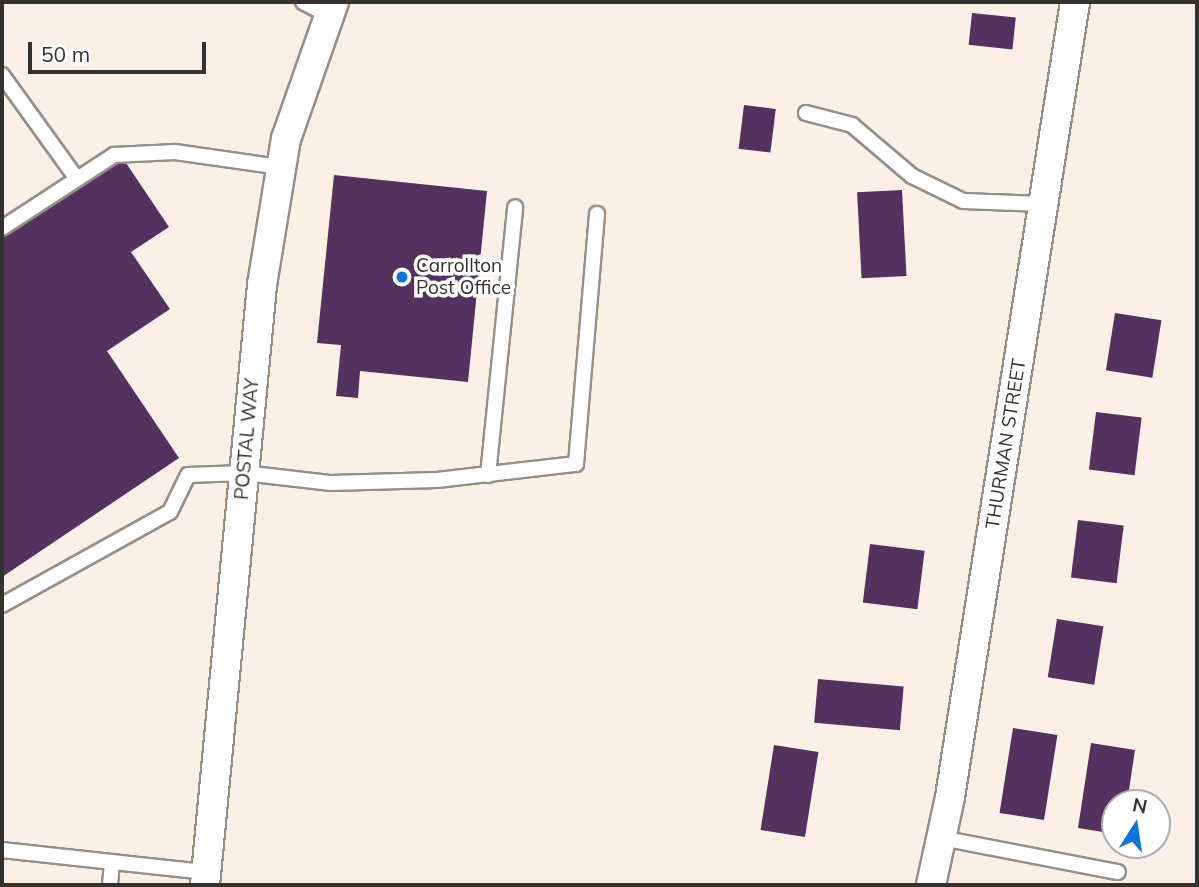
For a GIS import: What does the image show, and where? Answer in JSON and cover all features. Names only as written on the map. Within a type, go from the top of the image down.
[{"type":"street","name":"THURMAN STREET","points":[[931,885],[941,838],[1075,2]]},
{"type":"street","name":"POSTAL WAY","points":[[205,879],[262,285],[281,167],[331,9]]},
{"type":"lane","points":[[303,2],[331,9]]},
{"type":"lane","points":[[2,75],[77,179]]},
{"type":"lane","points":[[806,113],[852,125],[912,176],[963,201],[1043,204]]},
{"type":"lane","points":[[2,228],[114,155],[134,152],[228,156],[281,167]]},
{"type":"lane","points":[[488,475],[515,207]]},
{"type":"lane","points":[[2,605],[170,512],[188,475],[244,473],[331,483],[488,475],[576,464],[597,214]]},
{"type":"lane","points":[[941,838],[1118,872]]},
{"type":"lane","points":[[2,850],[113,862],[205,879]]},
{"type":"lane","points":[[110,885],[113,862]]},
{"type":"building","points":[[972,13],[1016,18],[1012,49],[969,45]]},
{"type":"building","points":[[744,105],[776,109],[770,153],[739,149]]},
{"type":"building","points":[[122,157],[169,227],[131,252],[170,309],[107,351],[179,458],[2,577],[2,237]]},
{"type":"building","points":[[334,175],[487,191],[468,382],[360,371],[358,398],[336,396],[341,345],[317,343]]},
{"type":"building","points":[[902,190],[907,276],[862,278],[857,192]]},
{"type":"building","points":[[1115,313],[1161,320],[1152,378],[1106,370]]},
{"type":"building","points":[[1096,412],[1142,418],[1135,475],[1089,470]]},
{"type":"building","points":[[1078,520],[1124,526],[1117,583],[1071,578]]},
{"type":"building","points":[[870,544],[925,551],[917,609],[863,603]]},
{"type":"building","points":[[1057,619],[1103,626],[1094,685],[1048,677]]},
{"type":"building","points":[[818,679],[904,686],[900,730],[814,723]]},
{"type":"building","points":[[1013,728],[1057,735],[1044,820],[1000,813]]},
{"type":"building","points":[[1091,743],[1135,750],[1129,789],[1101,789],[1101,832],[1078,828]]},
{"type":"building","points":[[774,745],[818,752],[805,837],[761,830]]},
{"type":"place","name":"Carrollton Post Office","points":[[402,277]]}]
